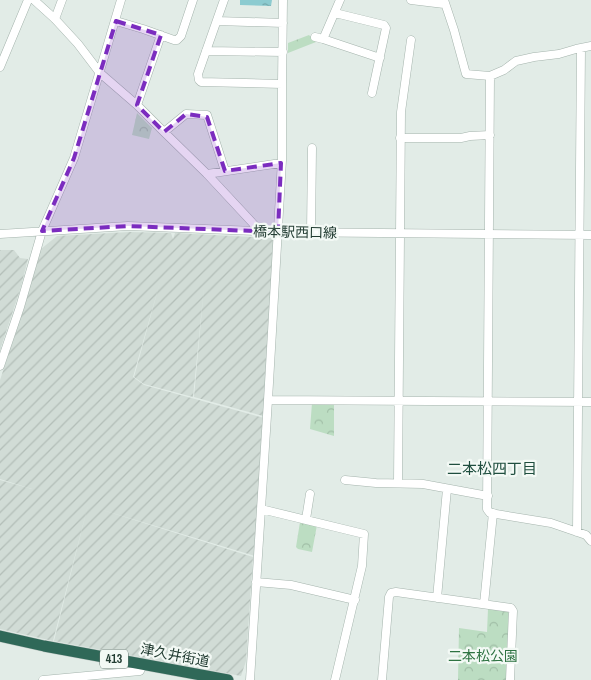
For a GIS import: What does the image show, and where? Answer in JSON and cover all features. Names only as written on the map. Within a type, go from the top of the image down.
[{"type":"highway","name":"津久井街道","points":[[0,636],[228,680]]},
{"type":"street","points":[[0,67],[28,0]]},
{"type":"street","points":[[34,0],[78,44],[100,72],[138,105],[208,174],[260,232]]},
{"type":"street","points":[[55,19],[62,0]]},
{"type":"street","points":[[0,366],[20,307],[42,231],[71,167],[121,0]]},
{"type":"street","points":[[116,21],[174,40],[179,39],[193,0]]},
{"type":"street","points":[[224,0],[198,74],[198,80],[201,82],[282,84]]},
{"type":"street","points":[[250,680],[281,163],[283,3],[276,0]]},
{"type":"street","points":[[340,0],[335,13],[319,38],[380,58]]},
{"type":"street","points":[[411,0],[444,2],[466,74],[490,76],[504,70],[516,61],[534,56],[559,54],[591,46]]},
{"type":"street","points":[[335,13],[385,26],[386,29],[372,93]]},
{"type":"street","points":[[217,21],[283,22]]},
{"type":"street","points":[[138,105],[161,35]]},
{"type":"street","points":[[398,483],[401,103],[412,40]]},
{"type":"street","points":[[577,532],[581,48]]},
{"type":"street","points":[[206,51],[283,52]]},
{"type":"street","points":[[490,76],[487,509],[490,513],[551,523],[586,535],[591,541]]},
{"type":"street","points":[[164,132],[186,114],[207,115],[225,171]]},
{"type":"street","points":[[400,138],[461,138],[490,135]]},
{"type":"street","points":[[311,233],[312,148]]},
{"type":"street","points":[[208,174],[281,163]]},
{"type":"street","name":"橋本駅西口線","points":[[0,234],[128,226],[311,233],[591,235]]},
{"type":"street","points":[[268,400],[591,402]]},
{"type":"street","points":[[345,480],[423,484],[488,496]]},
{"type":"street","points":[[437,598],[447,489]]},
{"type":"street","points":[[306,520],[310,494]]},
{"type":"street","points":[[261,510],[364,534],[362,566],[335,680]]},
{"type":"street","points":[[484,604],[493,513]]},
{"type":"street","points":[[256,582],[291,586],[355,600]]},
{"type":"street","points":[[382,680],[389,597],[390,594],[396,592],[510,607],[512,609],[510,680]]},
{"type":"street","points":[[43,680],[140,670],[143,664]]},
{"type":"highlighted area","points":[[116,21],[161,35],[137,105],[164,132],[186,114],[207,117],[225,171],[281,163],[278,232],[128,226],[42,231],[74,158]]},
{"type":"shaded area","points":[[130,232],[171,233],[173,239],[175,233],[271,238],[274,241],[263,416],[194,397],[204,287],[193,397],[144,384],[134,377],[160,282],[133,377],[144,385],[264,418],[255,556],[99,509],[253,557],[246,661],[241,676],[54,641],[88,505],[53,641],[0,629],[0,480],[32,489],[0,479],[0,380],[41,249],[57,236]]},
{"type":"shaded area","points":[[0,250],[14,250],[20,258],[28,259],[0,350]]},
{"type":"green space","points":[[309,35],[316,42],[288,53],[288,43]]},
{"type":"green space","points":[[137,113],[152,128],[149,139],[132,135]]},
{"type":"green space","points":[[312,403],[334,404],[334,436],[310,429]]},
{"type":"green space","points":[[300,522],[317,525],[312,552],[296,547]]},
{"type":"green space","name":"二本松公園","points":[[488,609],[507,611],[509,614],[506,680],[458,680],[459,628],[487,632]]},
{"type":"water","points":[[240,0],[272,0],[271,6],[240,5]]},
{"type":"district","name":"二本松四丁目","points":[[492,469]]}]
